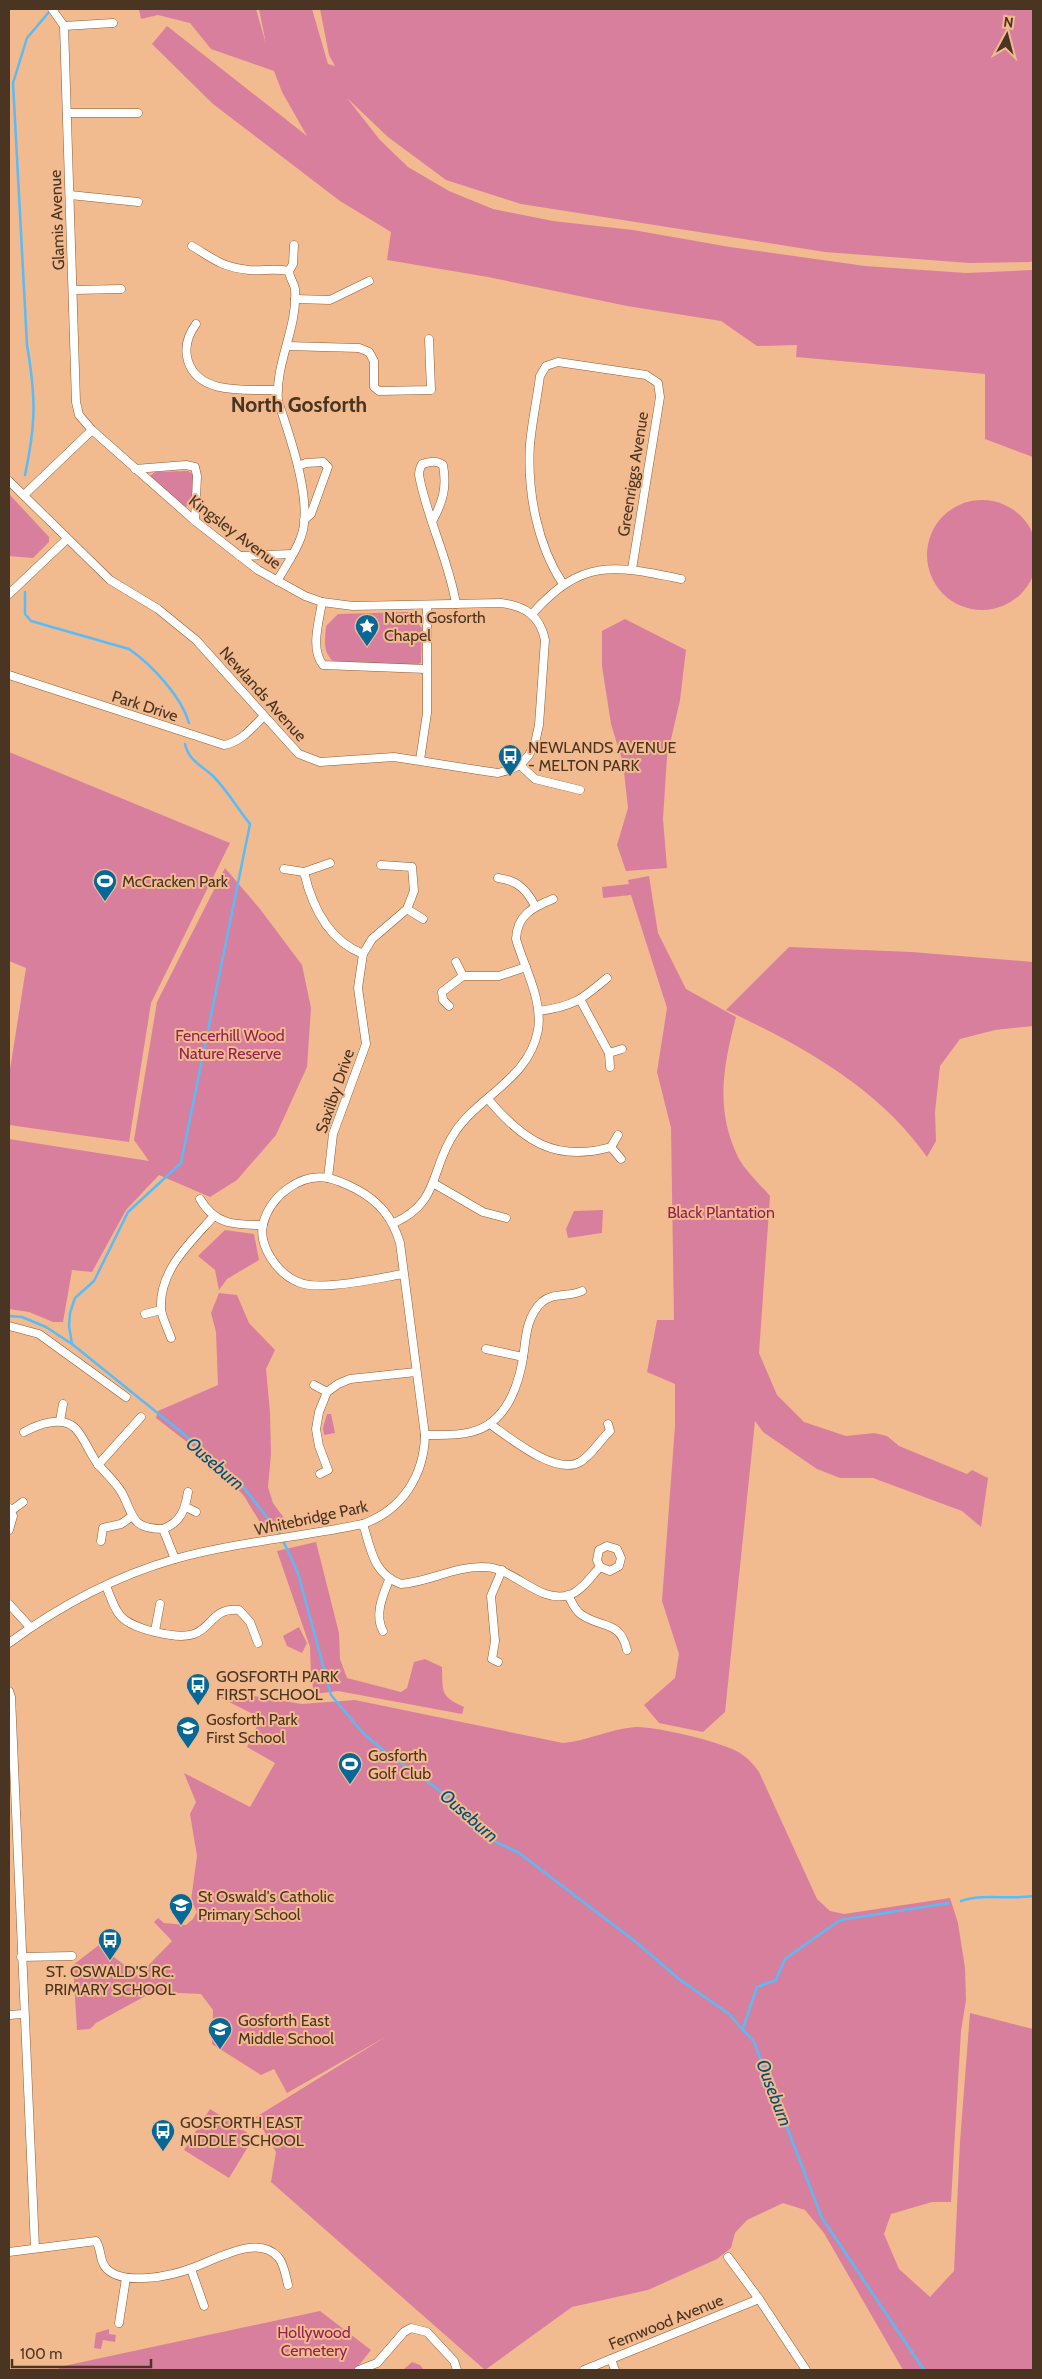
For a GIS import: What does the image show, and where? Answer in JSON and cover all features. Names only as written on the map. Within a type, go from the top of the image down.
[{"type":"street","points":[[52,9],[64,26],[113,23]]},
{"type":"street","name":"Glamis Avenue","points":[[64,26],[74,290],[76,402],[79,416],[92,430]]},
{"type":"street","points":[[67,113],[138,113]]},
{"type":"street","points":[[70,195],[138,202]]},
{"type":"street","points":[[288,271],[293,264],[294,245]]},
{"type":"street","points":[[192,246],[210,259],[225,265],[252,270],[274,269],[288,271]]},
{"type":"street","points":[[277,581],[301,537],[304,520],[298,466],[278,401],[277,390],[279,373],[287,346],[294,299],[294,288],[288,271]]},
{"type":"street","points":[[294,299],[330,300],[369,281]]},
{"type":"street","points":[[74,290],[121,289]]},
{"type":"street","points":[[196,324],[188,340],[186,354],[190,369],[199,379],[223,388],[277,390]]},
{"type":"street","points":[[287,346],[359,348],[369,352],[374,362],[374,387],[379,391],[430,390],[430,339]]},
{"type":"street","name":"Greenriggs Avenue","points":[[562,584],[553,570],[540,532],[535,513],[530,472],[530,444],[540,376],[546,366],[558,362],[646,375],[658,383],[660,397],[632,569]]},
{"type":"street","points":[[24,495],[92,430]]},
{"type":"street","name":"Kingsley Avenue","points":[[92,430],[195,521],[240,556],[277,581],[322,602],[353,606],[501,602],[524,608],[532,614]]},
{"type":"street","points":[[298,466],[306,463],[322,462],[328,467],[311,514],[304,520]]},
{"type":"street","points":[[433,520],[443,501],[444,472],[442,465],[438,462],[422,464],[419,474],[453,587],[456,604]]},
{"type":"street","points":[[135,469],[186,465],[194,467],[197,476],[195,521]]},
{"type":"street","name":"Newlands Avenue","points":[[9,482],[110,580],[178,624],[220,664],[299,754],[309,760],[329,762],[379,756],[420,760],[498,773],[520,765]]},
{"type":"street","points":[[9,594],[67,539]]},
{"type":"street","points":[[240,556],[292,554]]},
{"type":"street","points":[[580,790],[536,780],[520,765],[530,755],[535,743],[539,725],[545,658],[543,628],[532,614],[562,584],[587,573],[610,568],[632,569],[681,579]]},
{"type":"street","points":[[322,602],[316,646],[318,658],[324,665],[426,669]]},
{"type":"street","points":[[420,760],[427,713],[427,605]]},
{"type":"street","name":"Park Drive","points":[[9,675],[224,745],[233,744],[264,716]]},
{"type":"street","points":[[284,869],[304,872],[330,863]]},
{"type":"street","points":[[304,872],[311,901],[316,911],[344,944],[363,954],[372,938],[407,909],[414,891],[412,867],[381,865]]},
{"type":"street","points":[[498,878],[517,883],[530,895],[535,906]]},
{"type":"street","points":[[394,1223],[416,1210],[425,1200],[445,1148],[455,1132],[466,1117],[511,1079],[524,1063],[532,1047],[538,1030],[539,1011],[519,948],[517,928],[520,920],[535,906],[553,899]]},
{"type":"street","points":[[407,909],[423,919]]},
{"type":"street","name":"Saxilby Drive","points":[[328,1178],[333,1134],[366,1044],[358,988],[363,954]]},
{"type":"street","points":[[456,962],[463,976]]},
{"type":"street","points":[[449,1006],[443,1000],[442,992],[463,976],[499,976],[526,967]]},
{"type":"street","points":[[539,1011],[568,1006],[581,1000],[607,978]]},
{"type":"street","points":[[581,1000],[609,1053],[610,1067]]},
{"type":"street","points":[[609,1053],[622,1050]]},
{"type":"street","points":[[488,1099],[517,1130],[550,1149],[571,1152],[594,1152],[611,1146],[618,1135]]},
{"type":"street","points":[[611,1146],[621,1159]]},
{"type":"street","points":[[307,1178],[328,1178],[370,1196],[385,1210],[394,1223],[400,1243],[403,1274],[321,1286],[298,1282],[278,1269],[266,1249],[263,1225],[272,1205],[286,1189],[307,1178]]},
{"type":"street","points":[[433,1183],[482,1212],[506,1218]]},
{"type":"street","points":[[200,1199],[214,1216],[224,1223],[263,1225]]},
{"type":"street","points":[[171,1338],[161,1310],[163,1287],[180,1253],[214,1216]]},
{"type":"street","name":"Whitebridge Park","points":[[9,1643],[30,1627],[55,1612],[106,1586],[175,1559],[363,1524],[376,1519],[390,1510],[410,1489],[421,1465],[425,1436],[403,1274]]},
{"type":"street","points":[[425,1436],[473,1432],[490,1424],[505,1408],[515,1392],[522,1373],[527,1330],[532,1314],[544,1301],[557,1295],[579,1296]]},
{"type":"street","points":[[145,1314],[161,1310]]},
{"type":"street","points":[[9,1326],[39,1334],[126,1397]]},
{"type":"street","points":[[486,1348],[524,1357]]},
{"type":"street","points":[[320,1474],[331,1471],[319,1446],[316,1429],[327,1392],[338,1384],[350,1379],[416,1372]]},
{"type":"street","points":[[314,1385],[327,1392]]},
{"type":"street","points":[[60,1421],[63,1404]]},
{"type":"street","points":[[98,1465],[141,1417]]},
{"type":"street","points":[[24,1432],[38,1425],[60,1421],[74,1427],[98,1465],[121,1492],[131,1517],[145,1527],[163,1529],[178,1520],[186,1506],[188,1492]]},
{"type":"street","points":[[490,1424],[551,1462],[562,1466],[574,1465],[588,1457],[609,1427],[616,1437]]},
{"type":"street","points":[[9,1530],[12,1524],[10,1509],[23,1502]]},
{"type":"street","points":[[186,1506],[196,1512]]},
{"type":"street","points":[[102,1541],[99,1527],[121,1524],[131,1517]]},
{"type":"street","points":[[363,1524],[378,1567],[389,1580],[401,1584],[412,1584],[468,1568],[482,1567],[502,1570],[545,1594],[568,1595],[576,1591],[600,1567]]},
{"type":"street","points":[[163,1529],[175,1559]]},
{"type":"street","points":[[492,1660],[495,1632],[490,1605],[491,1596],[502,1570]]},
{"type":"street","points":[[383,1631],[380,1625],[380,1606],[389,1580]]},
{"type":"street","points":[[106,1586],[119,1614],[128,1623],[155,1631],[181,1635],[193,1634],[204,1628],[217,1614],[227,1609],[239,1610],[250,1622],[258,1643]]},
{"type":"street","points":[[568,1595],[580,1614],[616,1629],[624,1639],[627,1650]]},
{"type":"street","points":[[9,1604],[30,1627]]},
{"type":"street","points":[[155,1631],[160,1604]]},
{"type":"street","points":[[9,1692],[11,1697],[12,1773],[35,2248]]},
{"type":"street","points":[[21,1957],[72,1956]]},
{"type":"street","points":[[9,2015],[23,2014]]},
{"type":"street","points":[[9,2252],[96,2242],[107,2270],[126,2278],[162,2276],[190,2269],[232,2251],[258,2248],[270,2251],[279,2257],[288,2285]]},
{"type":"street","points":[[728,2258],[759,2298],[806,2370]]},
{"type":"street","points":[[190,2269],[204,2306]]},
{"type":"street","points":[[119,2323],[126,2278]]},
{"type":"street","name":"Fernwood Avenue","points":[[584,2370],[759,2298]]},
{"type":"street","points":[[359,2370],[377,2363],[404,2332],[411,2328],[428,2332],[454,2361],[457,2370]]},
{"type":"street","points":[[611,2359],[615,2370]]},
{"type":"green space","points":[[139,9],[256,9],[266,44],[259,9],[312,9],[328,64],[335,66],[329,55],[320,9],[1033,9],[1033,261],[1030,262],[969,263],[825,252],[521,204],[446,180],[388,137],[347,98],[380,140],[408,167],[449,191],[493,209],[553,221],[633,230],[730,247],[865,266],[966,273],[1033,270],[1033,457],[985,439],[985,374],[796,357],[797,345],[757,346],[721,321],[627,306],[488,277],[387,260],[391,232],[340,201],[213,104],[152,44],[167,26],[307,136],[282,92],[274,71],[211,49],[190,23],[158,15],[141,19]]},
{"type":"green space","points":[[188,471],[193,474],[192,503],[185,507],[150,476],[155,472]]},
{"type":"green space","points":[[9,494],[49,537],[49,542],[33,558],[9,556]]},
{"type":"green space","points":[[982,500],[1003,504],[1021,516],[1033,534],[1037,555],[1033,576],[1021,594],[1003,606],[982,610],[961,606],[943,594],[931,576],[927,555],[931,534],[943,516],[961,504]]},
{"type":"green space","points":[[408,612],[422,628],[421,663],[411,666],[337,664],[329,656],[325,637],[326,626],[338,614]]},
{"type":"green space","points":[[625,619],[686,650],[680,700],[667,757],[663,819],[667,868],[626,871],[617,845],[628,808],[623,763],[611,724],[602,666],[602,631]]},
{"type":"green space","name":"McCracken Park","points":[[9,752],[230,843],[151,1003],[129,1142],[9,1125],[9,1076],[26,968],[9,961]]},
{"type":"green space","name":"Fencerhill Wood Nature Reserve","points":[[225,868],[260,909],[302,965],[311,1008],[307,1067],[276,1135],[237,1180],[210,1197],[159,1175],[126,1210],[92,1272],[72,1270],[63,1322],[53,1322],[29,1312],[9,1309],[9,1139],[149,1161],[134,1140],[157,1002]]},
{"type":"green space","name":"Black Plantation","points":[[649,876],[658,933],[686,989],[736,1017],[725,1071],[724,1105],[726,1122],[738,1157],[770,1196],[759,1353],[777,1395],[804,1422],[846,1436],[874,1433],[887,1436],[899,1446],[967,1474],[972,1470],[988,1478],[981,1527],[962,1511],[873,1478],[840,1478],[817,1469],[763,1432],[755,1421],[725,1712],[703,1732],[659,1723],[644,1705],[675,1678],[679,1654],[662,1601],[675,1426],[675,1384],[647,1372],[657,1320],[674,1320],[671,1128],[657,1072],[667,1008],[631,895],[603,898],[602,887],[629,884],[628,880]]},
{"type":"green space","points":[[789,947],[912,952],[1033,962],[1033,1026],[995,1030],[960,1039],[940,1066],[935,1112],[936,1141],[927,1157],[908,1132],[862,1089],[810,1054],[726,1010]]},
{"type":"green space","points":[[603,1210],[602,1233],[568,1238],[566,1229],[574,1211]]},
{"type":"green space","points":[[225,1230],[254,1234],[259,1260],[227,1279],[219,1290],[215,1270],[198,1256]]},
{"type":"green space","points":[[219,1293],[237,1295],[249,1323],[275,1350],[266,1369],[271,1454],[268,1487],[273,1503],[292,1529],[266,1532],[244,1496],[209,1459],[156,1418],[158,1411],[218,1385],[216,1332],[211,1313]]},
{"type":"green space","points":[[327,1414],[331,1414],[335,1433],[324,1435],[323,1428]]},
{"type":"green space","points":[[316,1542],[339,1633],[340,1659],[347,1678],[401,1692],[407,1688],[414,1662],[425,1659],[442,1667],[444,1693],[451,1700],[464,1707],[462,1714],[338,1691],[314,1694],[310,1647],[277,1551]]},
{"type":"green space","points":[[299,1627],[307,1643],[302,1653],[287,1646],[283,1636]]},
{"type":"green space","name":"Gosforth Golf Club","points":[[219,1690],[302,1704],[355,1700],[563,1743],[635,1727],[689,1735],[740,1753],[759,1772],[817,1899],[830,1911],[844,1914],[950,1898],[958,1923],[965,1968],[966,2000],[961,2031],[951,2202],[932,2202],[891,2214],[884,2234],[899,2269],[930,2297],[954,2271],[960,2142],[970,2013],[1033,2029],[1033,2370],[903,2370],[824,2233],[805,2210],[783,2203],[747,2220],[735,2233],[731,2248],[717,2259],[648,2290],[572,2307],[485,2370],[271,2182],[276,2152],[256,2117],[387,2036],[287,2093],[274,2069],[261,2075],[212,2044],[213,2010],[201,1994],[158,1992],[149,1994],[96,2023],[90,2029],[77,2030],[73,1965],[99,1945],[138,1976],[172,1941],[154,1922],[158,1918],[164,1923],[186,1925],[197,1912],[191,1900],[197,1856],[190,1814],[196,1802],[184,1773],[250,1807],[275,1763],[247,1747],[261,1718],[217,1696]]},
{"type":"green space","points":[[210,2109],[254,2137],[229,2178],[184,2150]]},
{"type":"green space","name":"Hollywood Cemetery","points":[[320,2311],[371,2350],[355,2370],[59,2370],[59,2367]]},
{"type":"green space","points":[[109,2329],[109,2334],[116,2335],[115,2342],[103,2340],[101,2349],[94,2348],[96,2333]]},
{"type":"green space","points":[[412,2362],[420,2365],[424,2370],[403,2370]]},
{"type":"waterway","points":[[25,475],[34,410],[27,345],[13,83],[27,38],[49,12]]},
{"type":"waterway","points":[[25,592],[25,614],[31,621],[129,649],[138,656],[156,672],[173,692],[189,723]]},
{"type":"waterway","points":[[72,1344],[69,1326],[70,1313],[75,1298],[94,1281],[128,1212],[181,1163],[250,824],[218,781],[192,759],[185,744]]},
{"type":"waterway","name":"Ouseburn","points":[[9,1316],[22,1317],[46,1327],[72,1344],[196,1444],[241,1484],[280,1534],[298,1573],[331,1695],[363,1733],[384,1751],[439,1790],[477,1827],[496,1842],[519,1853],[636,1942],[679,1979],[729,2014],[754,2042],[822,2218],[924,2370]]},
{"type":"waterway","points":[[961,1901],[979,1897],[1033,1896]]},
{"type":"waterway","points":[[743,2028],[757,1987],[776,1980],[785,1959],[840,1920],[949,1903]]},
{"type":"place","name":"North Gosforth Chapel","points":[[367,647]]},
{"type":"place","name":"NEWLANDS AVENUE - MELTON PARK","points":[[510,777]]},
{"type":"place","name":"McCracken Park","points":[[105,902]]},
{"type":"place","name":"GOSFORTH PARK FIRST SCHOOL","points":[[198,1706]]},
{"type":"place","name":"Gosforth Park First School","points":[[188,1749]]},
{"type":"place","name":"Gosforth Golf Club","points":[[350,1785]]},
{"type":"place","name":"St Oswald's Catholic Primary School","points":[[181,1926]]},
{"type":"place","name":"ST. OSWALD'S RC. PRIMARY SCHOOL","points":[[110,1961]]},
{"type":"place","name":"Gosforth East Middle School","points":[[220,2050]]},
{"type":"place","name":"GOSFORTH EAST MIDDLE SCHOOL","points":[[163,2152]]},
{"type":"district","name":"North Gosforth","points":[[299,404]]}]
